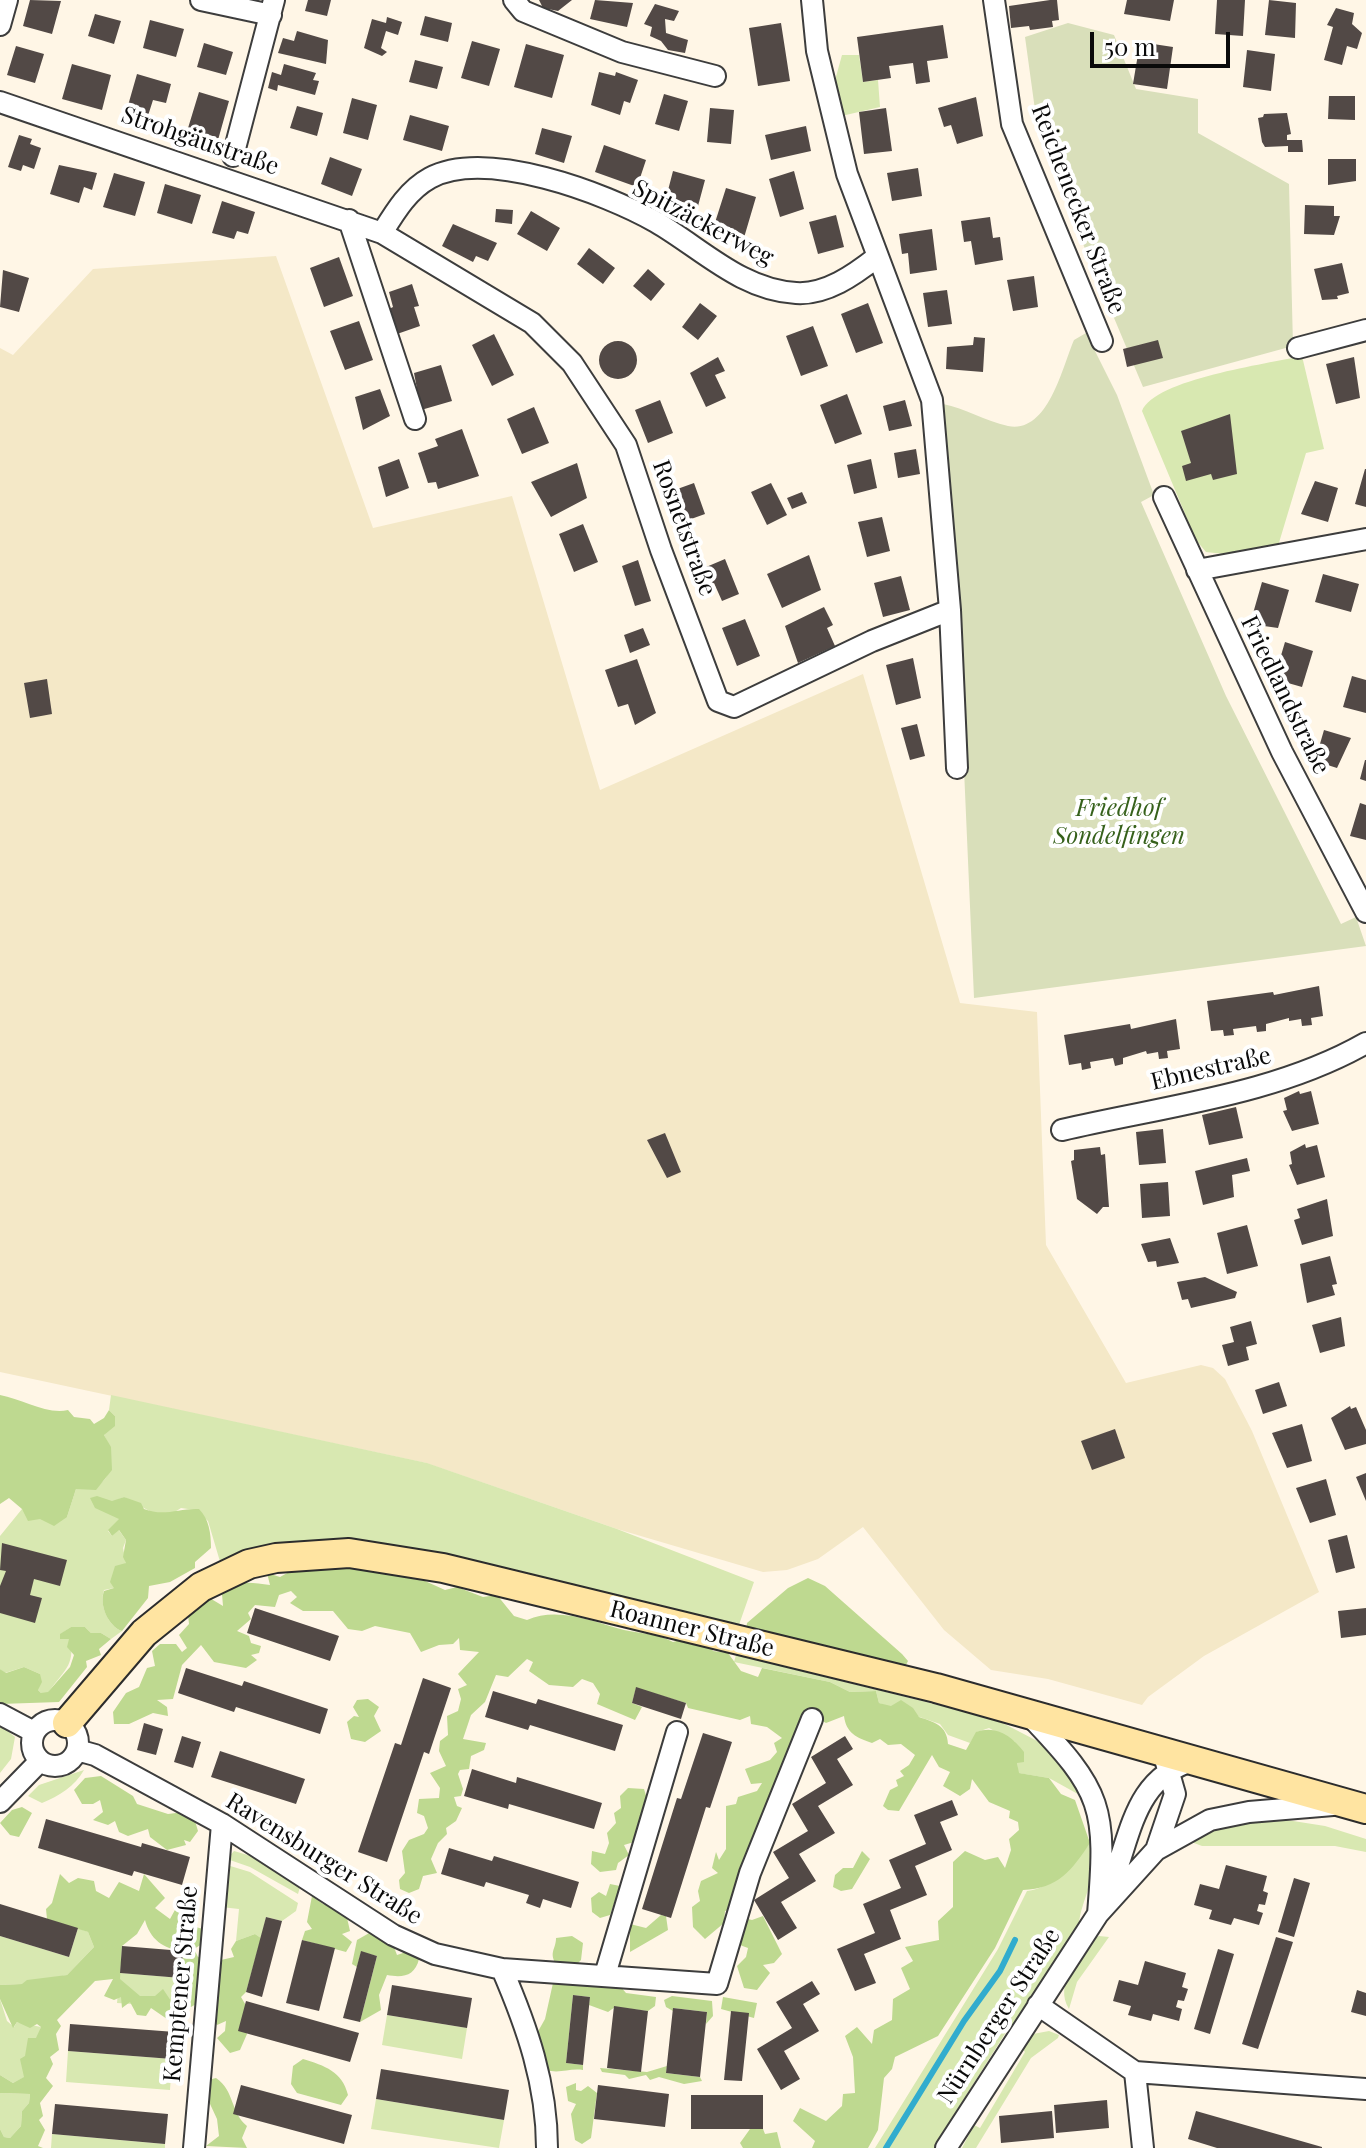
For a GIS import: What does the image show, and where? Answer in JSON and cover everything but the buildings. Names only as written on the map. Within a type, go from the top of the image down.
[{"type":"street","points":[[0,25],[7,0]]},
{"type":"street","points":[[201,0],[272,8],[233,156]]},
{"type":"street","points":[[514,0],[523,11],[622,52],[715,76]]},
{"type":"street","points":[[812,0],[817,51],[847,174],[932,400],[950,610],[957,768]]},
{"type":"street","name":"Reichenecker Straße","points":[[994,0],[1012,124],[1102,341]]},
{"type":"street","name":"Strohgäustraße","points":[[0,102],[382,233]]},
{"type":"street","name":"Spitzäckerweg","points":[[382,233],[404,199],[431,177],[473,169],[507,170],[570,184],[655,222],[729,271],[763,287],[796,294],[824,291],[877,257]]},
{"type":"street","points":[[349,220],[415,419]]},
{"type":"street","name":"Rosnetstraße","points":[[382,233],[532,323],[572,363],[626,445],[661,550],[718,701],[734,707],[872,641],[950,610]]},
{"type":"street","points":[[1298,348],[1366,330]]},
{"type":"street","name":"Friedlandstraße","points":[[1164,497],[1282,752],[1366,912]]},
{"type":"street","points":[[1197,570],[1366,539]]},
{"type":"street","name":"Ebnestraße","points":[[1062,1130],[1265,1084],[1321,1068],[1366,1043]]},
{"type":"street","name":"Roanner Straße","points":[[72,1737],[144,1633],[201,1587],[249,1564],[325,1552],[382,1556],[443,1568],[1027,1713],[1175,1760],[1358,1806]]},
{"type":"street","points":[[1027,1713],[1073,1762],[1092,1790],[1102,1845],[1098,1914]]},
{"type":"street","points":[[0,1714],[34,1732]]},
{"type":"street","name":"Ravensburger Straße","points":[[72,1737],[95,1755],[222,1824],[413,1946],[502,1969],[717,1984],[750,1873],[812,1719]]},
{"type":"street","points":[[50,1720],[72,1737],[61,1766],[40,1761],[31,1746],[34,1732],[50,1720]]},
{"type":"street","points":[[605,1975],[677,1732]]},
{"type":"street","name":"Nürnberger Straße","points":[[1156,1850],[1175,1794],[1175,1760]]},
{"type":"street","name":"Nürnberger Straße","points":[[1098,1914],[1147,1790],[1175,1760]]},
{"type":"street","points":[[0,1802],[40,1761]]},
{"type":"street","name":"Nürnberger Straße","points":[[946,2148],[1098,1914],[1156,1850],[1210,1820],[1249,1812],[1358,1806]]},
{"type":"street","name":"Kemptener Straße","points":[[194,2148],[222,1824]]},
{"type":"street","points":[[502,1969],[534,2049],[542,2089],[547,2148]]},
{"type":"street","points":[[1038,2005],[1135,2072],[1366,2089]]},
{"type":"street","points":[[1135,2072],[1143,2148]]},
{"type":"shaded area","points":[[276,256],[373,528],[512,496],[600,790],[863,674],[960,1003],[1037,1012],[1046,1245],[1126,1383],[1201,1365],[1213,1368],[1225,1379],[1252,1431],[1319,1592],[1204,1656],[1148,1697],[1142,1705],[1048,1679],[991,1670],[944,1630],[863,1527],[818,1559],[787,1570],[763,1572],[617,1529],[426,1463],[0,1372],[0,348],[13,355],[93,269]]},
{"type":"green space","points":[[1068,23],[1114,35],[1136,89],[1198,99],[1198,133],[1289,184],[1293,346],[1143,387],[1039,139],[1025,37]]},
{"type":"green space","points":[[842,55],[859,55],[863,82],[878,80],[880,107],[833,118],[829,102]]},
{"type":"green space","name":"Friedhof Sondelfingen","points":[[1086,333],[1117,395],[1154,495],[1141,502],[1226,696],[1341,924],[1356,917],[1366,946],[974,998],[957,609],[943,404],[1000,424],[1022,426],[1034,420],[1043,410],[1052,396],[1074,340]]},
{"type":"green space","points":[[1302,356],[1324,449],[1306,453],[1278,546],[1224,554],[1206,552],[1196,540],[1142,411],[1151,400],[1189,382],[1239,368]]},
{"type":"green space","points":[[0,1395],[43,1409],[68,1410],[74,1417],[90,1419],[94,1424],[104,1418],[109,1410],[115,1416],[115,1426],[104,1435],[111,1447],[112,1470],[96,1490],[76,1489],[67,1517],[54,1526],[40,1519],[28,1521],[22,1509],[9,1498],[0,1504]]},
{"type":"green space","points":[[111,1395],[427,1463],[617,1529],[754,1582],[734,1639],[406,1560],[224,1575],[208,1521],[195,1510],[181,1508],[170,1515],[153,1513],[124,1497],[112,1502],[110,1512],[120,1519],[108,1531],[112,1536],[118,1529],[126,1540],[123,1548],[126,1563],[116,1573],[114,1588],[104,1590],[103,1596],[109,1620],[122,1631],[111,1639],[101,1633],[91,1633],[85,1627],[71,1627],[61,1634],[70,1639],[69,1662],[48,1693],[41,1693],[38,1690],[40,1674],[24,1667],[5,1673],[0,1669],[0,1536],[22,1509],[40,1518],[67,1517],[76,1489],[96,1485],[105,1479],[110,1460],[104,1435],[115,1416],[109,1410]]},
{"type":"green space","points":[[97,1496],[112,1501],[124,1497],[141,1503],[144,1509],[158,1512],[199,1509],[210,1532],[211,1548],[195,1562],[195,1568],[170,1582],[149,1586],[148,1598],[122,1631],[109,1620],[103,1597],[104,1591],[114,1588],[110,1582],[115,1566],[126,1563],[123,1557],[126,1540],[119,1530],[112,1536],[108,1530],[119,1519],[95,1508],[90,1498]]},
{"type":"green space","points":[[359,1558],[364,1570],[425,1581],[445,1590],[457,1587],[483,1597],[497,1595],[514,1616],[527,1620],[551,1615],[576,1617],[673,1642],[684,1639],[711,1647],[713,1651],[728,1653],[741,1671],[758,1677],[762,1668],[830,1682],[850,1692],[876,1691],[879,1703],[891,1706],[901,1700],[913,1708],[919,1717],[942,1728],[948,1744],[966,1750],[976,1732],[991,1730],[1003,1733],[1024,1752],[1024,1762],[1017,1763],[1019,1773],[1049,1778],[1061,1794],[1075,1800],[1090,1843],[1077,1862],[1055,1882],[1023,1890],[995,1948],[938,2036],[895,2057],[892,2069],[884,2078],[878,2130],[868,2148],[812,2148],[815,2141],[793,2121],[800,2108],[826,2121],[842,2106],[843,2094],[855,2093],[853,2057],[845,2036],[857,2027],[872,2044],[874,2030],[892,2020],[893,1999],[910,1989],[901,1968],[913,1961],[905,1947],[939,1940],[938,1921],[953,1907],[953,1862],[965,1851],[985,1860],[998,1857],[1005,1868],[1011,1850],[1009,1839],[1019,1830],[1018,1822],[1009,1818],[1010,1811],[989,1802],[972,1779],[970,1789],[960,1796],[943,1786],[950,1772],[939,1767],[932,1755],[899,1811],[888,1810],[883,1806],[890,1790],[898,1786],[896,1780],[904,1776],[900,1771],[909,1765],[915,1755],[901,1744],[888,1745],[880,1739],[872,1743],[857,1737],[847,1727],[844,1716],[826,1723],[806,1711],[738,1908],[725,1911],[724,1923],[705,1939],[693,1927],[692,1907],[700,1901],[698,1891],[701,1881],[718,1873],[712,1868],[716,1852],[719,1860],[726,1849],[726,1806],[736,1804],[738,1797],[757,1791],[762,1783],[751,1784],[745,1769],[770,1760],[777,1752],[774,1743],[782,1738],[767,1727],[751,1724],[750,1716],[740,1720],[688,1708],[686,1703],[636,1688],[632,1703],[642,1707],[635,1720],[597,1704],[600,1694],[593,1683],[582,1679],[573,1687],[549,1685],[529,1671],[533,1662],[527,1659],[508,1677],[496,1675],[485,1702],[471,1715],[463,1739],[486,1743],[484,1750],[471,1756],[469,1769],[460,1770],[458,1774],[463,1789],[461,1796],[454,1797],[457,1806],[462,1808],[456,1821],[446,1828],[447,1834],[438,1843],[431,1859],[437,1873],[423,1876],[419,1889],[409,1893],[400,1889],[399,1880],[405,1873],[402,1851],[409,1840],[424,1834],[428,1828],[424,1816],[417,1813],[419,1799],[439,1798],[440,1788],[430,1773],[446,1766],[439,1751],[440,1741],[448,1735],[447,1716],[458,1711],[461,1699],[458,1689],[467,1685],[458,1674],[479,1652],[460,1650],[459,1638],[453,1644],[439,1645],[421,1652],[410,1633],[375,1626],[362,1631],[348,1629],[333,1611],[303,1611],[290,1603],[297,1597],[291,1591],[279,1595],[275,1607],[255,1605],[248,1613],[251,1619],[237,1631],[249,1636],[251,1643],[261,1646],[259,1653],[251,1655],[257,1660],[246,1668],[214,1662],[201,1645],[182,1665],[173,1699],[157,1700],[167,1707],[168,1716],[153,1713],[129,1724],[114,1724],[113,1712],[126,1693],[139,1687],[147,1668],[155,1666],[152,1651],[160,1644],[176,1644],[182,1652],[187,1648],[179,1635],[189,1624],[188,1615],[208,1597],[223,1606],[222,1594],[233,1586],[244,1583],[270,1585],[267,1573],[280,1577],[298,1567],[306,1570]]},
{"type":"green space","points":[[808,1578],[825,1586],[902,1654],[908,1661],[905,1667],[746,1631],[747,1623],[788,1588]]},
{"type":"green space","points":[[71,1627],[85,1627],[91,1633],[101,1633],[111,1639],[99,1649],[101,1655],[86,1661],[87,1667],[59,1702],[0,1704],[0,1669],[6,1673],[24,1667],[40,1674],[42,1682],[38,1690],[48,1692],[70,1667],[74,1655],[67,1647],[69,1639],[60,1639],[60,1634]]},
{"type":"green space","points":[[736,1655],[995,1719],[1045,1745],[1068,1766],[1085,1798],[1049,1778],[1018,1773],[1015,1742],[989,1728],[977,1732],[970,1743],[948,1735],[940,1724],[879,1703],[876,1691],[850,1692],[830,1682],[734,1662]]},
{"type":"green space","points":[[368,1699],[379,1707],[374,1716],[381,1731],[365,1742],[351,1739],[347,1722],[354,1716],[359,1717],[353,1707],[357,1700]]},
{"type":"green space","points":[[0,1725],[15,1737],[11,1759],[0,1773]]},
{"type":"green space","points":[[84,1770],[71,1786],[42,1803],[28,1796],[39,1785]]},
{"type":"green space","points":[[101,1776],[133,1796],[137,1804],[168,1814],[184,1812],[195,1821],[198,1831],[190,1842],[184,1840],[186,1845],[167,1850],[150,1837],[148,1829],[128,1836],[119,1832],[115,1821],[108,1825],[93,1820],[103,1812],[100,1800],[82,1804],[74,1790],[85,1778]]},
{"type":"green space","points":[[628,1788],[644,1789],[647,1799],[636,1837],[634,1842],[624,1845],[629,1855],[618,1863],[616,1870],[600,1872],[591,1864],[592,1851],[605,1854],[609,1843],[607,1833],[616,1823],[614,1813],[621,1808],[620,1796]]},
{"type":"green space","points":[[22,1807],[32,1813],[19,1837],[10,1835],[0,1823],[12,1810]]},
{"type":"green space","points":[[1274,1818],[1325,1826],[1366,1839],[1366,1852],[1335,1846],[1202,1846],[1186,1840],[1231,1823]]},
{"type":"green space","points":[[1090,1843],[1094,1852],[1093,1872],[1079,1925],[1012,2031],[1008,2029],[955,2113],[958,2116],[934,2148],[875,2148],[998,1949],[1027,1891],[1054,1880]]},
{"type":"green space","points":[[234,1851],[251,1856],[300,1887],[298,1894],[250,1867],[227,1859]]},
{"type":"green space","points":[[862,1851],[870,1859],[852,1889],[841,1891],[833,1887],[835,1875],[843,1868],[853,1868]]},
{"type":"green space","points":[[227,1865],[250,1872],[298,1903],[296,1911],[282,1921],[266,1917],[261,1938],[255,1934],[236,1941],[239,1909],[221,1907]]},
{"type":"green space","points":[[60,1874],[69,1883],[78,1878],[94,1881],[96,1891],[109,1898],[119,1882],[139,1891],[144,1874],[165,1898],[155,1908],[170,1919],[182,1897],[193,1900],[199,1914],[192,1926],[203,1929],[210,1939],[194,1949],[198,1957],[221,1960],[234,1957],[231,1949],[236,1941],[255,1934],[261,1938],[246,1992],[241,1997],[248,2009],[242,2019],[247,2034],[240,2050],[230,2053],[217,2038],[225,2031],[226,2021],[217,2025],[198,2003],[191,2007],[183,2003],[189,1983],[181,1978],[183,1951],[158,1942],[145,1920],[137,1934],[122,1946],[120,1979],[140,1996],[155,1996],[163,1989],[177,2010],[175,2018],[167,2019],[151,2008],[146,2016],[137,2015],[130,2002],[122,2008],[121,1997],[114,2000],[104,1996],[113,1979],[95,1981],[57,2020],[61,2026],[56,2034],[59,2050],[50,2057],[53,2064],[46,2078],[53,2086],[40,2103],[43,2116],[39,2120],[45,2130],[38,2146],[43,2148],[0,2148],[0,2129],[4,2137],[10,2138],[21,2126],[22,2111],[29,2103],[30,2094],[0,2093],[0,2075],[13,2083],[24,2077],[20,2059],[25,2056],[28,2038],[36,2038],[41,2027],[37,2024],[30,2028],[17,2022],[13,2028],[0,1999],[0,1985],[67,1975],[94,1947],[88,1932],[47,1919],[46,1909],[52,1903]]},
{"type":"green space","points":[[610,1884],[620,1886],[610,1915],[600,1918],[592,1912],[591,1898],[599,1892],[606,1896]]},
{"type":"green space","points":[[312,1896],[323,1904],[345,1909],[350,1931],[342,1934],[352,1942],[346,1952],[302,1940],[305,1931],[312,1929],[307,1922]]},
{"type":"green space","points":[[661,1915],[666,1916],[668,1930],[630,1952],[630,1924],[646,1928]]},
{"type":"green space","points":[[736,1916],[752,1920],[763,1916],[782,1954],[774,1963],[763,1965],[770,1973],[757,1990],[744,1988],[737,1966],[746,1957],[748,1948],[737,1944]]},
{"type":"green space","points":[[78,1928],[88,1932],[94,1947],[67,1975],[23,1984],[0,1985],[0,1936],[69,1957]]},
{"type":"green space","points":[[371,1932],[392,1942],[397,1955],[406,1952],[419,1959],[415,1969],[408,1974],[387,1975],[379,1995],[381,2010],[360,2022],[377,1956],[361,1952],[357,1967],[352,1964],[357,1940]]},
{"type":"green space","points":[[572,1936],[583,1943],[581,1960],[575,1966],[557,1966],[553,1954],[556,1938]]},
{"type":"green space","points":[[1109,1937],[1077,1982],[1069,2009],[1064,1991],[1066,1982],[1092,1939]]},
{"type":"green space","points":[[120,1973],[181,1978],[178,2007],[117,2003]]},
{"type":"green space","points":[[553,1983],[620,1986],[626,1993],[656,1997],[655,2006],[648,2011],[615,2007],[608,2012],[589,2005],[590,1997],[573,1995],[566,2063],[583,2065],[583,2070],[546,2070],[536,2035],[545,2019]]},
{"type":"green space","points":[[672,1996],[712,2001],[713,2016],[706,2024],[707,2012],[673,2008],[673,2011],[666,2007],[664,2000]]},
{"type":"green space","points":[[723,1997],[757,2003],[754,2018],[721,2009]]},
{"type":"green space","points":[[0,1999],[7,2021],[14,2027],[17,2022],[41,2027],[25,2077],[13,2083],[0,2075]]},
{"type":"green space","points":[[387,2015],[467,2028],[462,2059],[382,2045]]},
{"type":"green space","points":[[1049,2031],[1059,2035],[1058,2038],[1031,2058],[976,2148],[962,2148],[974,2125],[980,2128],[1025,2052],[1021,2047],[1033,2034]]},
{"type":"green space","points":[[68,2051],[172,2059],[170,2090],[66,2082]]},
{"type":"green space","points":[[303,2059],[325,2067],[342,2080],[348,2095],[341,2105],[297,2093],[291,2084],[293,2066]]},
{"type":"green space","points":[[667,2066],[666,2073],[700,2077],[702,2081],[684,2084],[659,2077],[650,2080],[646,2075],[629,2079],[625,2075],[602,2072],[600,2068],[647,2072]]},
{"type":"green space","points":[[216,2078],[226,2089],[247,2126],[242,2138],[247,2148],[206,2146],[219,2136],[217,2119],[204,2091],[208,2080]]},
{"type":"green space","points":[[576,2083],[576,2090],[581,2091],[588,2086],[597,2093],[591,2138],[582,2144],[575,2140],[571,2114],[576,2104],[568,2101],[566,2087]]},
{"type":"green space","points":[[0,2093],[30,2094],[29,2103],[22,2111],[21,2126],[10,2138],[4,2137],[0,2129]]},
{"type":"green space","points":[[376,2099],[504,2120],[499,2148],[371,2129]]},
{"type":"green space","points":[[750,2129],[763,2129],[765,2134],[777,2132],[781,2148],[743,2148],[740,2143]]},
{"type":"green space","points":[[52,2134],[165,2144],[165,2148],[51,2148]]},
{"type":"waterway","points":[[886,2148],[964,2021],[1000,1971],[1015,1940]]}]
